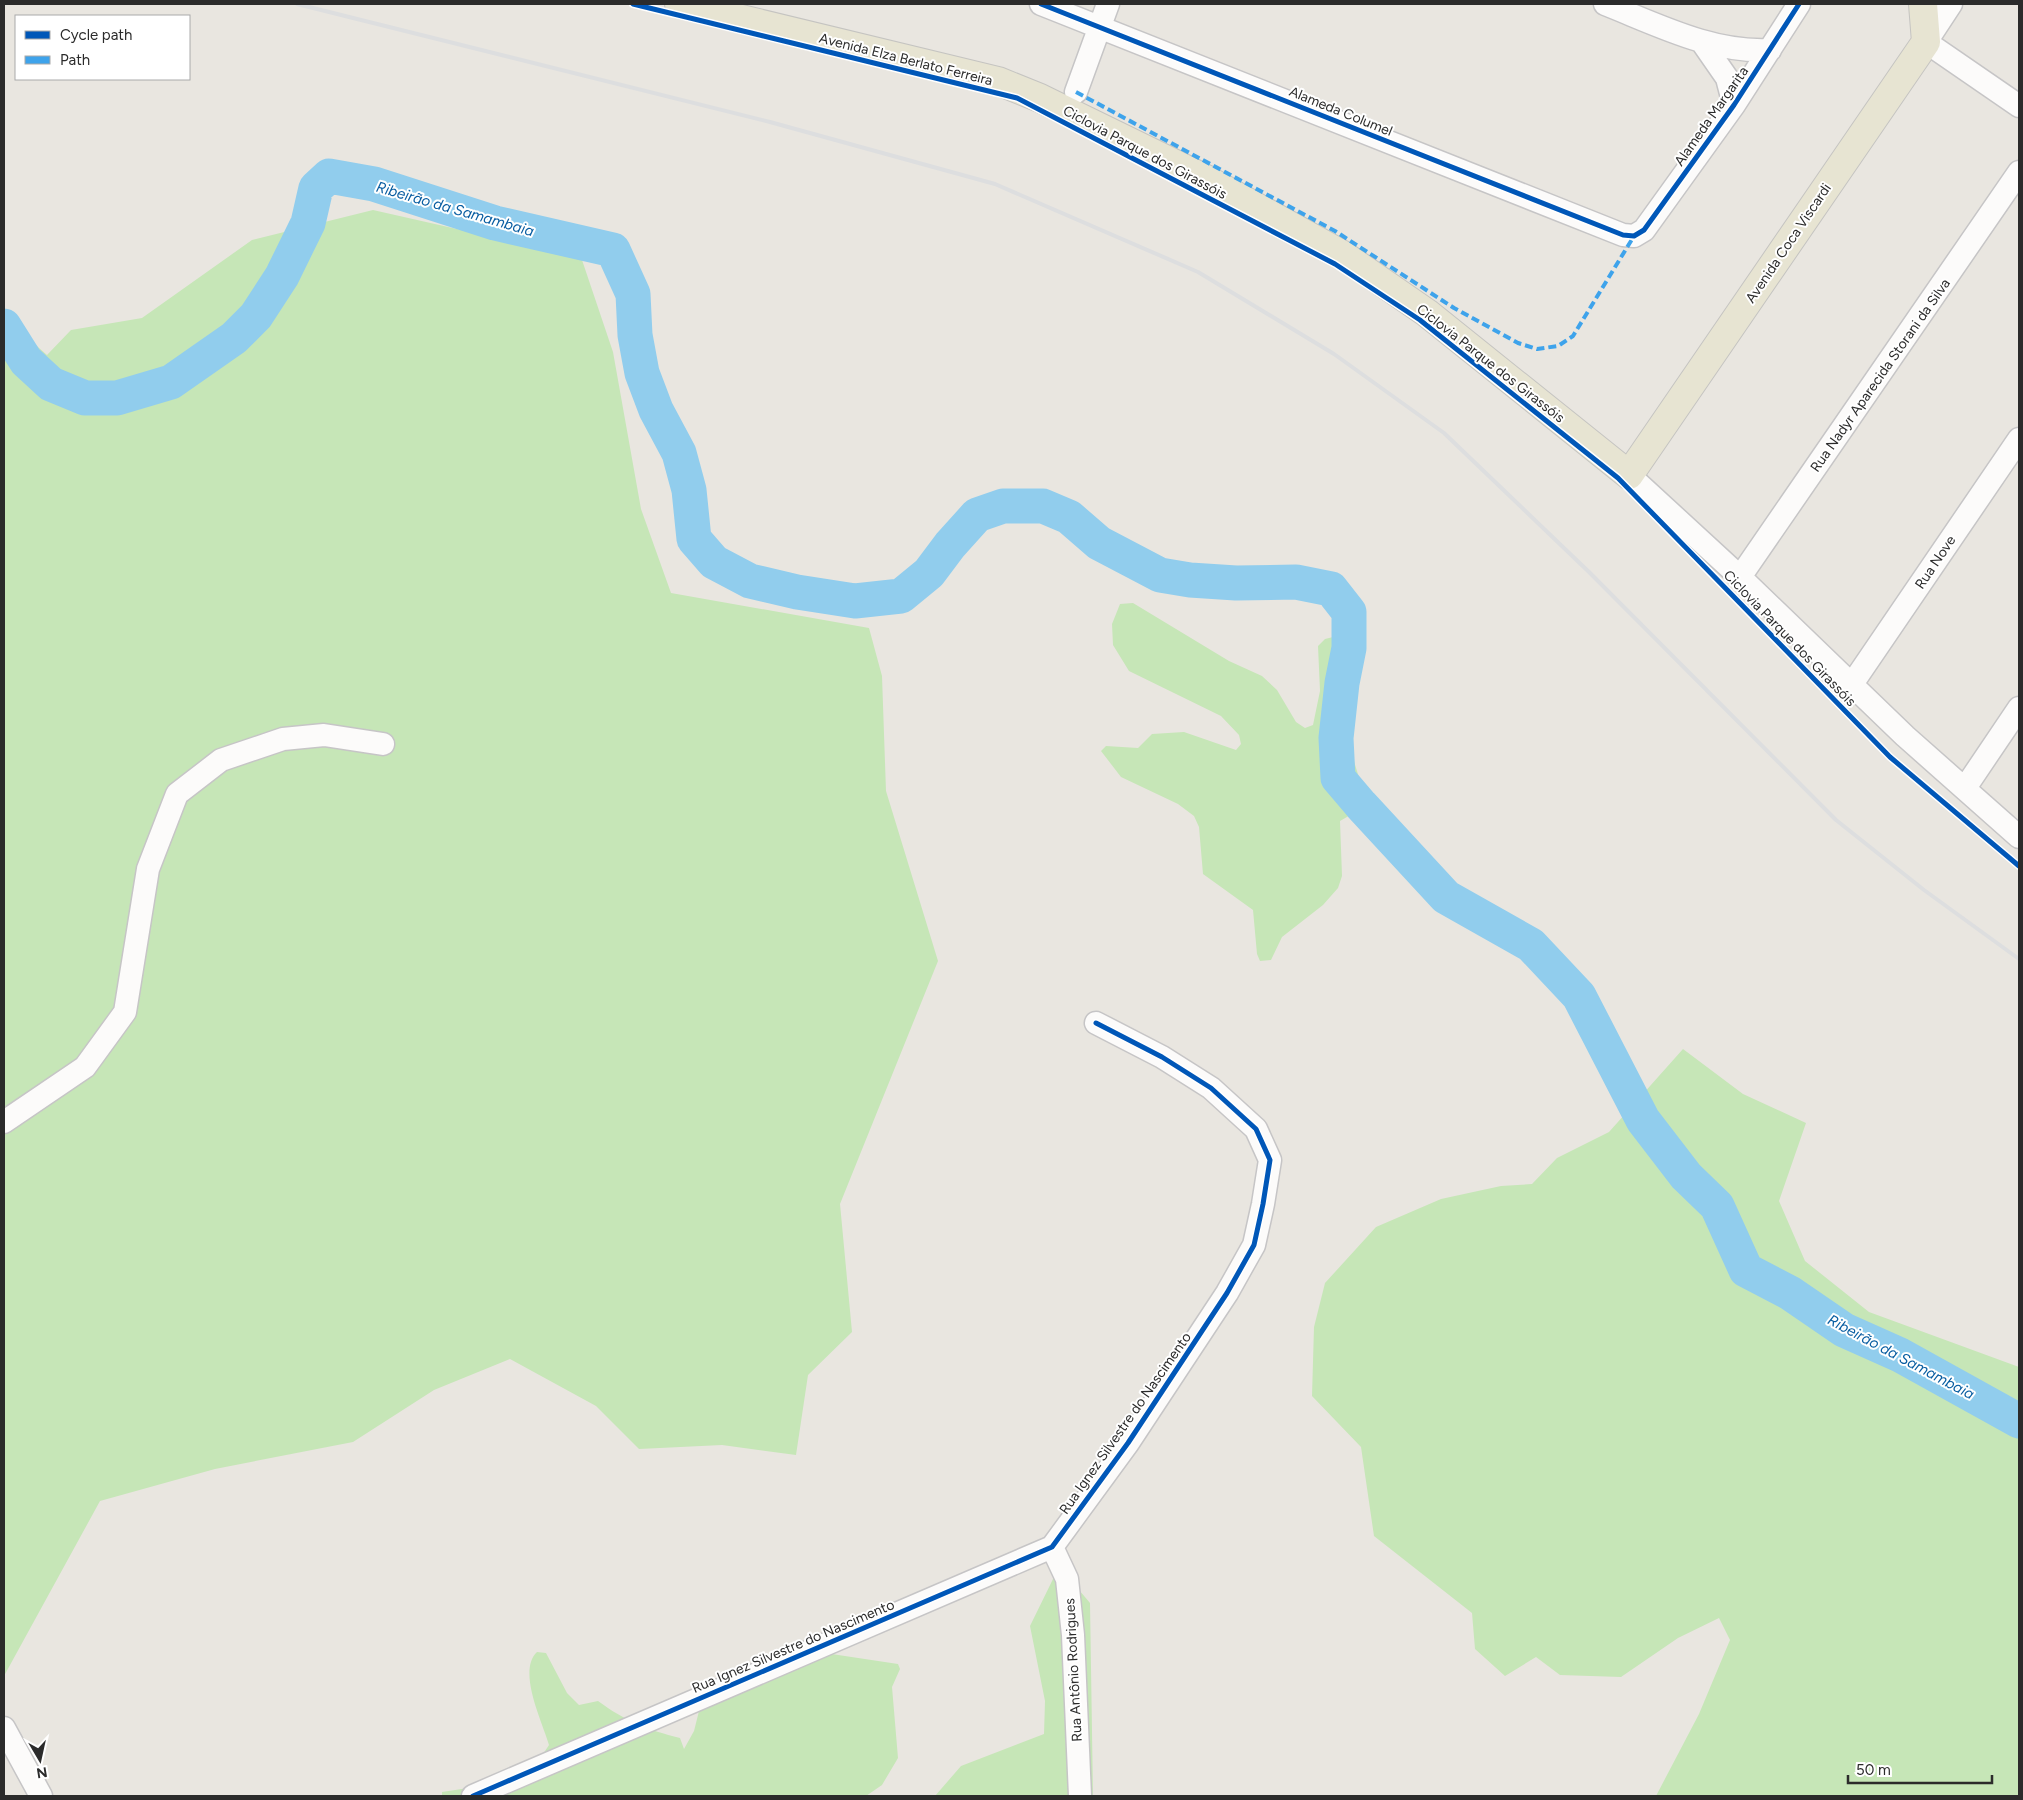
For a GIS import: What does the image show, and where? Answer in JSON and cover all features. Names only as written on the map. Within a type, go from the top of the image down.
[{"type":"main road","name":"Avenida Elza Berlato Ferreira","points":[[679,4],[998,81],[1040,98],[1206,179],[1343,256],[1427,313],[1629,475]]},
{"type":"main road","points":[[1923,4],[1926,42]]},
{"type":"main road","name":"Avenida Coca Viscardi","points":[[1629,475],[1926,42]]},
{"type":"street","name":"Alameda Columel","points":[[1041,4],[1614,231],[1634,236]]},
{"type":"street","points":[[1076,92],[1108,4]]},
{"type":"street","points":[[1605,4],[1702,42],[1755,51],[1770,50]]},
{"type":"street","name":"Alameda Margarita","points":[[1634,236],[1644,230],[1734,105],[1799,4]]},
{"type":"street","points":[[1951,4],[1926,42],[2019,106]]},
{"type":"street","points":[[1702,42],[1727,78],[1734,105]]},
{"type":"street","name":"Rua Nadyr Aparecida Storani da Silva","points":[[1740,578],[2019,172]]},
{"type":"street","name":"Rua Nove","points":[[1852,684],[2019,439]]},
{"type":"street","name":"Avenida Elza Berlato Ferreira","points":[[1629,475],[2019,837]]},
{"type":"street","points":[[1965,788],[2019,708]]},
{"type":"street","points":[[4,1122],[85,1067],[125,1012],[148,869],[177,794],[221,760],[283,739],[324,735],[384,744]]},
{"type":"street","name":"Rua Ignez Silvestre do Nascimento","points":[[473,1796],[1052,1547],[1128,1444],[1227,1293],[1254,1245],[1264,1204],[1270,1160],[1256,1129],[1212,1088],[1162,1057],[1096,1023]]},
{"type":"street","name":"Rua Antônio Rodrigues","points":[[1052,1547],[1067,1579],[1073,1635],[1080,1796]]},
{"type":"street","points":[[4,1728],[41,1796]]},
{"type":"green space","points":[[373,210],[581,257],[613,352],[641,509],[671,593],[869,628],[882,676],[886,791],[938,961],[840,1204],[852,1332],[808,1375],[796,1455],[722,1445],[639,1449],[596,1406],[510,1359],[434,1390],[353,1442],[215,1469],[100,1501],[4,1676],[4,317],[47,355],[71,330],[142,318],[252,240]]},
{"type":"green space","points":[[1133,603],[1229,661],[1262,676],[1277,690],[1296,722],[1305,728],[1313,725],[1320,691],[1318,646],[1325,639],[1337,636],[1346,655],[1344,730],[1363,790],[1363,802],[1359,810],[1340,821],[1342,876],[1338,888],[1323,905],[1282,937],[1271,960],[1260,961],[1257,954],[1253,910],[1203,874],[1199,827],[1194,816],[1178,804],[1121,777],[1101,751],[1106,746],[1138,748],[1152,734],[1184,732],[1236,750],[1241,744],[1239,735],[1221,716],[1129,671],[1113,645],[1112,624],[1120,604]]},
{"type":"green space","points":[[1683,1049],[1743,1094],[1806,1123],[1779,1201],[1805,1261],[1869,1312],[2019,1367],[2019,1796],[1656,1796],[1699,1714],[1730,1640],[1719,1618],[1678,1638],[1621,1677],[1560,1675],[1536,1657],[1505,1676],[1475,1649],[1472,1613],[1374,1536],[1361,1447],[1312,1396],[1314,1327],[1325,1283],[1376,1227],[1441,1199],[1501,1186],[1532,1184],[1557,1158],[1609,1132]]},
{"type":"green space","points":[[1054,1577],[1074,1584],[1090,1603],[1093,1796],[935,1796],[961,1766],[1044,1734],[1045,1701],[1030,1626]]},
{"type":"green space","points":[[537,1652],[546,1653],[567,1693],[579,1705],[598,1701],[637,1724],[680,1738],[684,1749],[694,1731],[701,1703],[825,1653],[898,1664],[900,1669],[892,1687],[898,1758],[882,1785],[866,1796],[442,1796],[442,1792],[501,1783],[535,1766],[549,1745],[530,1683],[529,1671],[531,1660]]},
{"type":"waterway","name":"Ribeirão da Samambaia","points":[[4,326],[26,361],[51,384],[85,398],[117,398],[171,382],[234,338],[256,316],[282,276],[308,223],[316,188],[329,176],[374,184],[495,223],[613,250],[633,294],[635,335],[642,373],[656,410],[679,453],[689,490],[694,539],[714,562],[750,581],[797,592],[855,601],[901,596],[929,573],[950,545],[977,515],[1003,506],[1043,506],[1069,517],[1099,543],[1160,575],[1190,580],[1236,583],[1296,582],[1331,589],[1349,612],[1349,648],[1342,683],[1336,738],[1338,778],[1446,897],[1531,945],[1579,996],[1643,1120],[1686,1176],[1717,1206],[1746,1270],[1790,1293],[1844,1330],[1900,1355],[2019,1421]]},
{"type":"railway","points":[[297,4],[770,122],[995,184],[1198,272],[1334,354],[1444,433],[1589,572],[1836,820],[1924,890],[2019,959]]},
{"type":"marked path","points":[[1076,92],[1335,231],[1454,308],[1518,343],[1537,349],[1558,346],[1573,336],[1634,236]]},
{"type":"cycle path","name":"Ciclovia Parque dos Girassóis","points":[[633,4],[1017,98],[1335,264],[1420,320],[1618,478],[1890,757],[2019,866]]},
{"type":"cycle path","points":[[1041,4],[1623,235],[1634,236],[1644,230],[1734,105],[1799,4]]},
{"type":"cycle path","points":[[473,1796],[1052,1547],[1128,1443],[1227,1293],[1254,1245],[1270,1160],[1256,1129],[1211,1088],[1162,1057],[1096,1023]]}]
